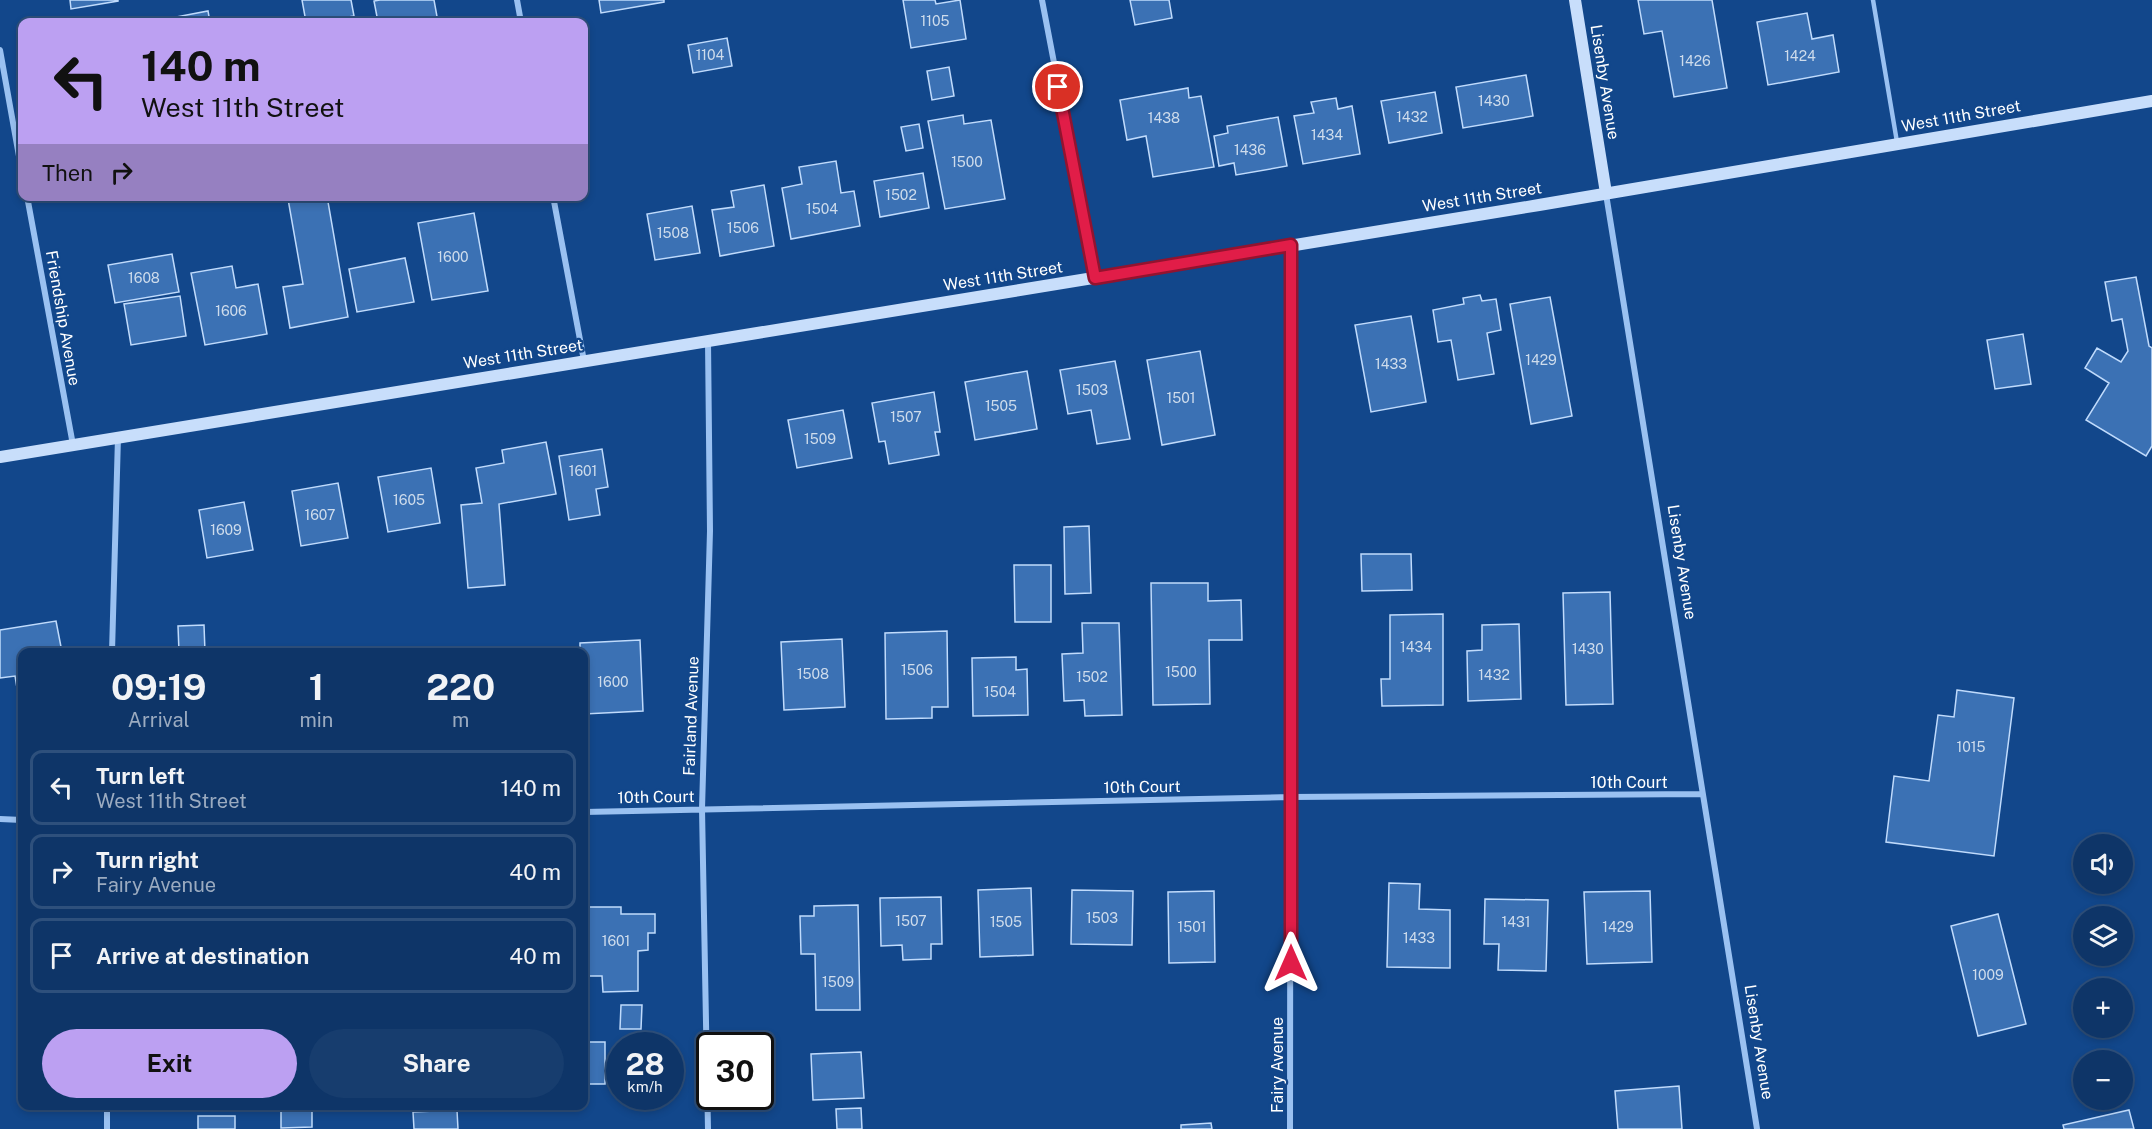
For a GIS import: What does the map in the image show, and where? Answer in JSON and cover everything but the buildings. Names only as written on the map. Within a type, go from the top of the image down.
[{"type":"main road","name":"Lisenby Avenue","points":[[1575,0],[1606,193]]},
{"type":"main road","name":"West 11th Street","points":[[0,457],[1095,278],[2152,101]]},
{"type":"street","points":[[517,0],[520,18]]},
{"type":"street","points":[[1042,0],[1095,278]]},
{"type":"street","points":[[0,50],[18,151]]},
{"type":"street","name":"Lisenby Avenue","points":[[1606,193],[1756,1129]]},
{"type":"street","name":"Friendship Avenue","points":[[28,201],[73,445]]},
{"type":"street","points":[[554,201],[584,361]]},
{"type":"street","name":"Fairy Avenue","points":[[1290,1129],[1291,245]]},
{"type":"street","name":"Fairland Avenue","points":[[708,340],[710,531],[702,809],[708,1129]]},
{"type":"street","points":[[112,648],[118,437]]},
{"type":"street","name":"10th Court","points":[[588,812],[1292,797],[1702,795]]},
{"type":"street","points":[[0,819],[18,820]]},
{"type":"street","points":[[107,1110],[107,1129]]},
{"type":"lane","points":[[1873,0],[1897,143]]},
{"type":"route","points":[[1058,87],[1095,278],[1291,245],[1291,963]]}]
